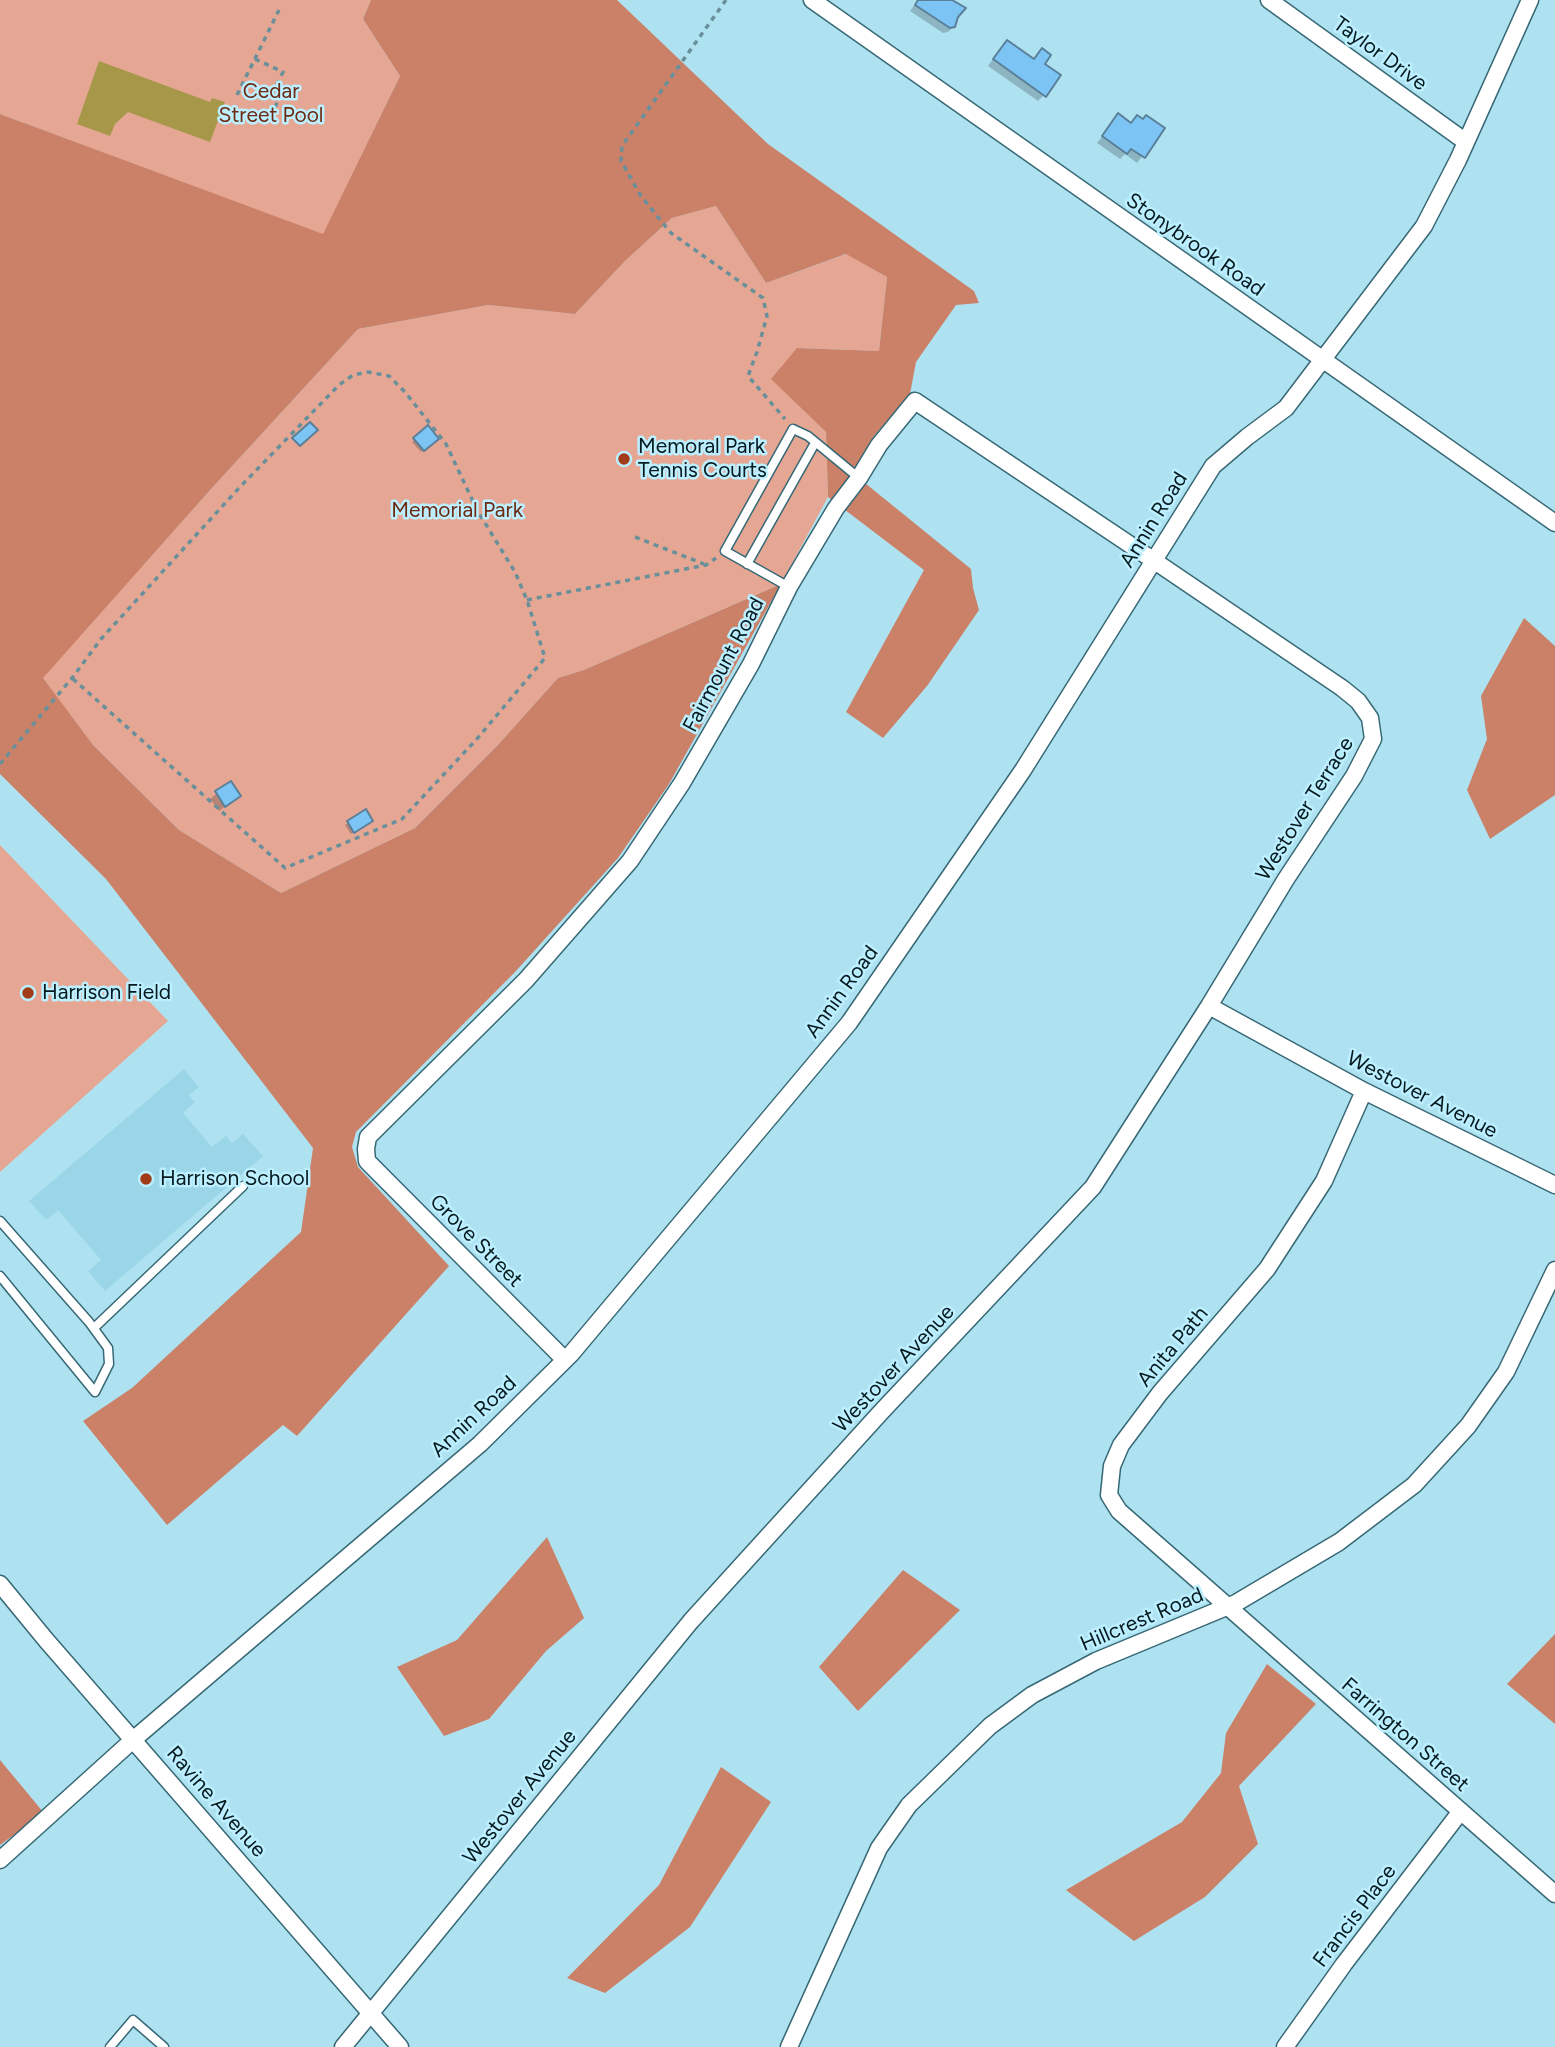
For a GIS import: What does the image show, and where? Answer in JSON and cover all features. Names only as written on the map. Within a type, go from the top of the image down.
[{"type":"street","name":"Stonybrook Road","points":[[812,0],[1555,523]]},
{"type":"street","name":"Taylor Drive","points":[[1269,0],[1466,142]]},
{"type":"street","name":"Annin Road","points":[[0,1860],[134,1739],[480,1444],[565,1360],[849,1023],[1023,770],[1213,466],[1286,408],[1424,226],[1466,142],[1530,0]]},
{"type":"street","name":"Fairmount Road","points":[[366,1149],[368,1137],[526,980],[630,862],[682,783],[751,664],[789,587],[836,508],[879,445],[915,401],[1153,560]]},
{"type":"street","name":"Westover Terrace","points":[[1153,560],[1358,701],[1370,718],[1373,739],[1354,776],[1286,879],[1209,1006]]},
{"type":"street","name":"Westover Avenue","points":[[343,2047],[691,1621],[1093,1187],[1209,1006],[1364,1091],[1555,1185]]},
{"type":"street","name":"Anita Path","points":[[1227,1607],[1119,1511],[1108,1496],[1112,1466],[1121,1445],[1160,1393],[1267,1269],[1324,1181],[1364,1091]]},
{"type":"street","name":"Grove Street","points":[[366,1149],[367,1161],[565,1360]]},
{"type":"street","name":"Hillcrest Road","points":[[789,2047],[879,1848],[909,1805],[990,1726],[1032,1695],[1096,1661],[1227,1607],[1339,1542],[1414,1485],[1468,1426],[1506,1372],[1555,1270]]},
{"type":"street","name":"Ravine Avenue","points":[[0,1584],[400,2047]]},
{"type":"street","name":"Farrington Street","points":[[1227,1607],[1555,1894]]},
{"type":"street","name":"Francis Place","points":[[1285,2047],[1344,1964],[1461,1811]]},
{"type":"lane","points":[[789,587],[726,551],[793,429],[808,436],[859,478]]},
{"type":"lane","points":[[747,564],[816,443]]},
{"type":"lane","points":[[94,1328],[243,1186]]},
{"type":"lane","points":[[0,1221],[94,1328],[108,1348],[109,1364],[95,1392],[0,1276]]},
{"type":"lane","points":[[110,2047],[133,2021],[164,2047]]},
{"type":"path","points":[[726,0],[622,146],[621,161],[641,196],[671,233],[762,298],[767,316],[748,376],[793,429]]},
{"type":"path","points":[[237,95],[279,10]]},
{"type":"path","points":[[255,59],[283,72],[271,96],[279,100],[270,115]]},
{"type":"path","points":[[0,764],[101,639],[239,488],[339,385],[353,375],[368,372],[390,376],[446,444],[477,510],[515,572],[527,600],[545,658],[476,740],[402,818],[285,868],[72,678]]},
{"type":"path","points":[[635,537],[706,565]]},
{"type":"path","points":[[527,600],[706,565],[726,551]]},
{"type":"shaded area","points":[[371,0],[617,0],[768,144],[974,291],[979,303],[956,305],[916,362],[910,394],[874,436],[860,479],[971,569],[979,610],[927,686],[883,738],[846,712],[924,570],[828,497],[826,432],[771,379],[797,348],[879,351],[887,277],[846,254],[766,283],[716,206],[672,218],[625,261],[575,314],[488,305],[358,329],[43,678],[93,745],[179,830],[281,893],[415,828],[497,746],[558,678],[584,670],[781,584],[669,784],[618,858],[516,971],[356,1132],[352,1147],[358,1167],[449,1266],[297,1436],[283,1425],[167,1525],[83,1421],[132,1388],[301,1232],[313,1148],[106,879],[0,774],[0,114],[323,234],[400,76],[363,19]]},
{"type":"shaded area","points":[[99,61],[210,102],[212,98],[225,102],[210,142],[128,112],[115,124],[110,136],[77,124]]},
{"type":"shaded area","points":[[1524,618],[1555,646],[1555,795],[1490,839],[1467,790],[1487,739],[1481,696]]},
{"type":"shaded area","name":"Harrison School","points":[[184,1069],[199,1087],[189,1095],[195,1102],[183,1113],[212,1147],[226,1136],[232,1143],[243,1134],[263,1156],[105,1291],[88,1271],[101,1260],[58,1210],[46,1220],[29,1201]]},
{"type":"shaded area","points":[[547,1537],[584,1618],[546,1651],[489,1719],[444,1736],[397,1667],[457,1640]]},
{"type":"shaded area","points":[[903,1570],[960,1610],[858,1711],[819,1667]]},
{"type":"shaded area","points":[[1555,1634],[1555,1724],[1507,1684]]},
{"type":"shaded area","points":[[1267,1664],[1316,1704],[1239,1786],[1258,1844],[1205,1897],[1134,1941],[1066,1890],[1182,1822],[1221,1773],[1226,1733]]},
{"type":"shaded area","points":[[0,1760],[44,1813],[0,1845]]},
{"type":"shaded area","points":[[721,1767],[771,1802],[690,1927],[605,1993],[567,1978],[659,1885]]},
{"type":"green space","name":"Cedar Street Pool","points":[[0,0],[371,0],[363,19],[400,76],[323,235],[0,114]]},
{"type":"green space","name":"Memorial Park","points":[[716,206],[766,283],[847,254],[887,277],[879,351],[798,348],[772,379],[826,432],[828,497],[781,584],[584,670],[558,678],[497,746],[415,828],[281,893],[179,830],[93,745],[42,678],[358,329],[488,305],[575,314],[625,261],[672,218]]},
{"type":"green space","name":"Harrison Field","points":[[0,845],[168,1021],[0,1172]]},
{"type":"building","points":[[918,0],[952,0],[966,8],[958,17],[955,27],[950,28],[915,5]]},
{"type":"building","points":[[1007,40],[1034,59],[1042,48],[1051,55],[1045,64],[1061,75],[1046,97],[993,59]]},
{"type":"building","points":[[1118,113],[1131,123],[1137,115],[1143,119],[1146,115],[1165,128],[1145,158],[1131,149],[1127,154],[1102,136]]},
{"type":"building","points":[[310,422],[318,430],[300,446],[292,438]]},
{"type":"building","points":[[428,425],[439,439],[424,451],[413,438]]},
{"type":"building","points":[[231,781],[241,796],[225,807],[215,791]]},
{"type":"building","points":[[366,809],[373,821],[354,833],[347,821]]},
{"type":"place","name":"Memoral Park Tennis Courts","points":[[624,459]]},
{"type":"place","name":"Harrison Field","points":[[28,993]]},
{"type":"place","name":"Harrison School","points":[[146,1179]]}]
